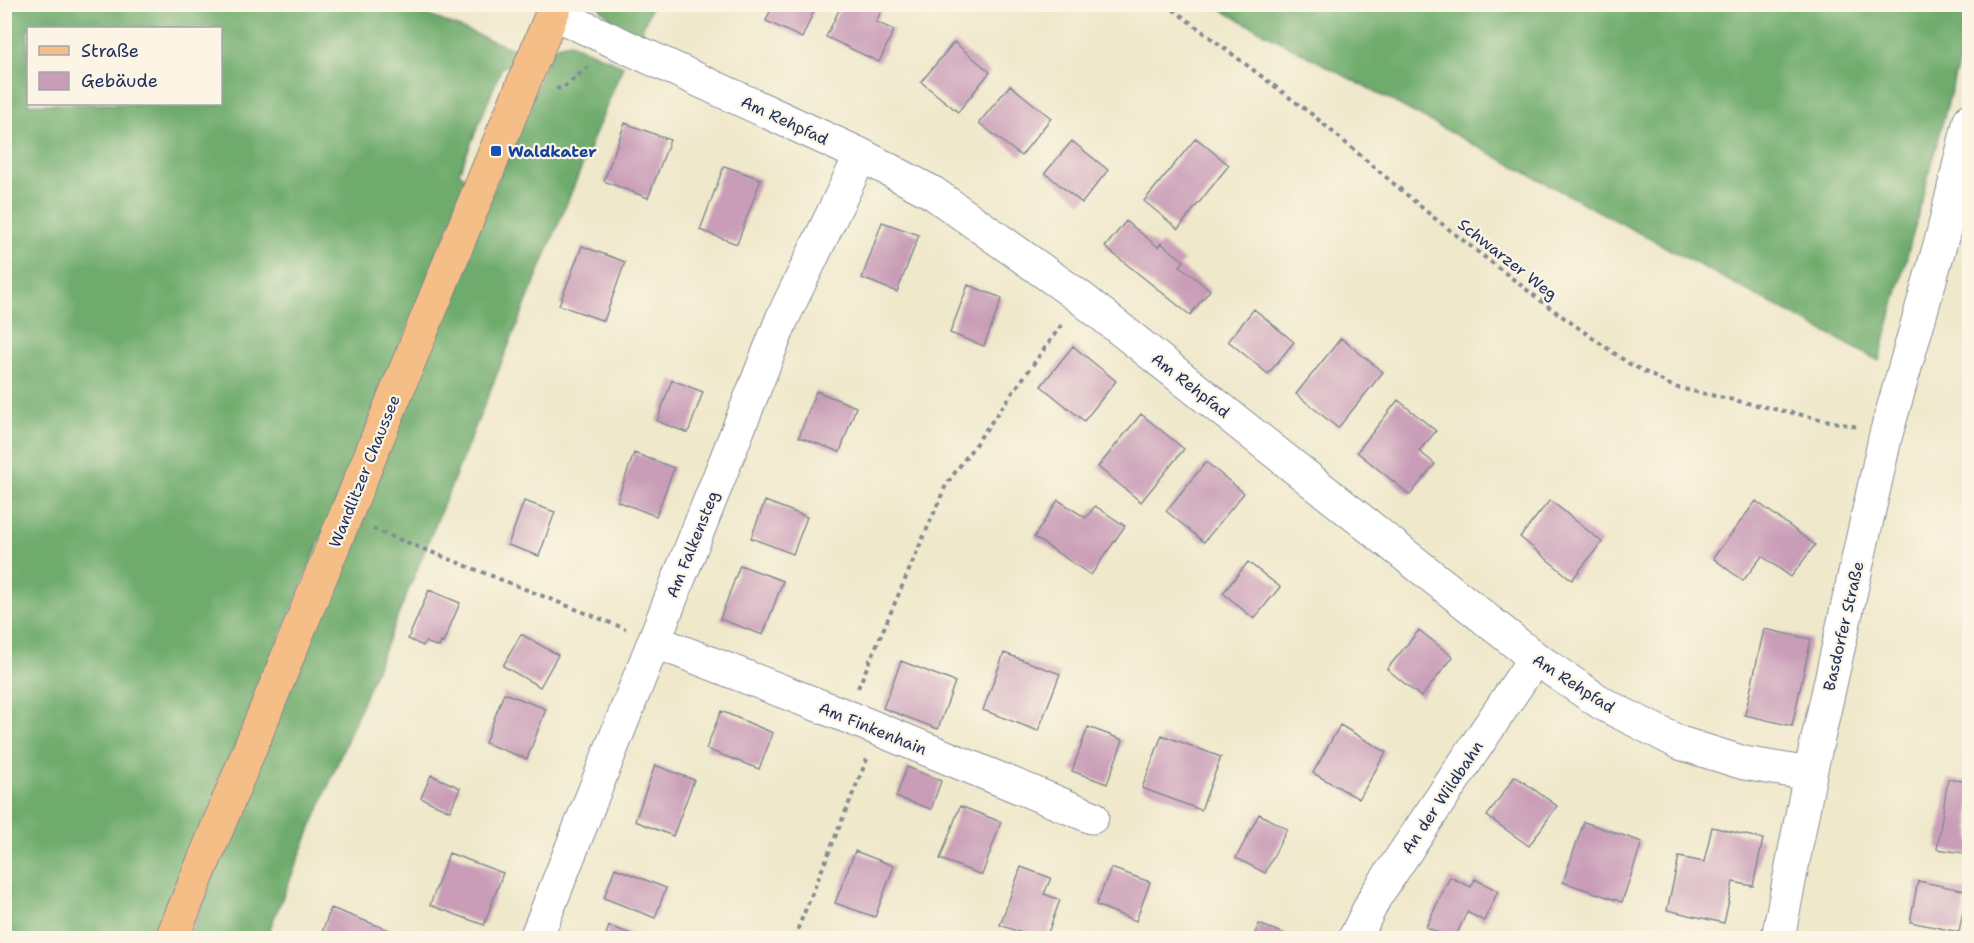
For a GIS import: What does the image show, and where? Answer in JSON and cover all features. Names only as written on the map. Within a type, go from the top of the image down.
[{"type":"main road","name":"Wandlitzer Chaussee","points":[[172,939],[554,9]]},
{"type":"street","name":"Am Rehpfad","points":[[554,9],[616,42],[861,155],[933,193],[1081,298],[1535,658],[1603,704],[1680,743],[1744,763],[1810,774]]},
{"type":"street","name":"Basdorfer Straße","points":[[1778,939],[1810,774],[1886,434],[1943,234],[1970,120]]},
{"type":"street","name":"Am Falkensteg","points":[[536,939],[782,319],[861,155]]},
{"type":"street","name":"Am Finkenhain","points":[[654,641],[846,716],[1092,817]]},
{"type":"street","name":"An der Wildbahn","points":[[1355,939],[1375,897],[1535,658]]},
{"type":"path","name":"Schwarzer Weg","points":[[1166,4],[1314,116],[1433,217],[1550,307],[1628,363],[1674,387],[1886,434]]},
{"type":"path","points":[[523,85],[562,89],[616,42]]},
{"type":"path","points":[[846,716],[946,484],[1081,298]]},
{"type":"path","points":[[345,517],[654,641]]},
{"type":"path","points":[[794,939],[878,731]]},
{"type":"green space","points":[[1969,4],[1969,23],[1879,361],[1212,5]]},
{"type":"green space","points":[[5,5],[402,5],[521,52],[516,64],[502,67],[459,173],[469,180],[156,938],[5,938]]},
{"type":"green space","points":[[597,5],[652,5],[638,39],[615,23]]},
{"type":"green space","points":[[570,43],[623,66],[266,938],[188,938],[548,58],[557,46]]},
{"type":"building","points":[[773,4],[817,4],[802,38],[766,21]]},
{"type":"building","points":[[842,4],[885,4],[876,22],[894,30],[879,62],[826,37]]},
{"type":"building","points":[[954,42],[990,72],[958,112],[921,82]]},
{"type":"building","points":[[1010,85],[1051,118],[1021,156],[979,123]]},
{"type":"building","points":[[625,123],[670,140],[648,198],[604,181]]},
{"type":"building","points":[[1196,138],[1229,165],[1178,229],[1144,201]]},
{"type":"building","points":[[1072,141],[1108,170],[1082,203],[1045,173]]},
{"type":"building","points":[[724,166],[761,179],[737,244],[700,230]]},
{"type":"building","points":[[1126,221],[1158,247],[1161,243],[1184,261],[1180,266],[1210,290],[1190,315],[1105,247]]},
{"type":"building","points":[[882,222],[919,235],[897,292],[862,278]]},
{"type":"building","points":[[582,246],[625,262],[604,321],[559,305]]},
{"type":"building","points":[[968,285],[1002,298],[984,346],[950,333]]},
{"type":"building","points":[[1254,309],[1294,342],[1268,374],[1228,341]]},
{"type":"building","points":[[1341,338],[1383,372],[1338,428],[1296,394]]},
{"type":"building","points":[[1073,346],[1116,381],[1084,421],[1041,386]]},
{"type":"building","points":[[672,380],[703,392],[688,433],[657,421]]},
{"type":"building","points":[[816,391],[856,407],[840,452],[799,437]]},
{"type":"building","points":[[1398,400],[1436,431],[1419,451],[1435,464],[1410,495],[1357,452]]},
{"type":"building","points":[[1141,414],[1184,449],[1141,502],[1098,467]]},
{"type":"building","points":[[634,453],[674,468],[656,516],[617,501]]},
{"type":"building","points":[[1206,462],[1244,493],[1204,542],[1166,511]]},
{"type":"building","points":[[1058,500],[1086,518],[1095,506],[1125,526],[1091,575],[1034,537]]},
{"type":"building","points":[[1550,500],[1602,542],[1572,580],[1520,537]]},
{"type":"building","points":[[524,501],[555,512],[539,556],[508,545]]},
{"type":"building","points":[[765,501],[807,517],[793,554],[751,538]]},
{"type":"building","points":[[1756,501],[1815,545],[1791,577],[1762,556],[1743,581],[1713,558]]},
{"type":"building","points":[[1248,562],[1280,587],[1254,619],[1223,593]]},
{"type":"building","points":[[740,565],[783,581],[763,635],[720,619]]},
{"type":"building","points":[[429,590],[460,603],[443,643],[441,642],[439,647],[425,642],[423,646],[408,639]]},
{"type":"building","points":[[1764,629],[1811,639],[1792,726],[1745,715]]},
{"type":"building","points":[[1419,630],[1453,657],[1421,697],[1387,669]]},
{"type":"building","points":[[521,634],[558,655],[540,687],[503,666]]},
{"type":"building","points":[[1004,653],[1060,674],[1038,731],[983,710]]},
{"type":"building","points":[[901,661],[955,682],[938,729],[883,708]]},
{"type":"building","points":[[504,693],[546,709],[527,759],[485,743]]},
{"type":"building","points":[[721,711],[773,733],[759,769],[706,749]]},
{"type":"building","points":[[1340,725],[1386,752],[1359,799],[1313,773]]},
{"type":"building","points":[[1088,727],[1123,740],[1107,784],[1072,771]]},
{"type":"building","points":[[1162,735],[1221,757],[1201,810],[1142,788]]},
{"type":"building","points":[[655,765],[694,780],[673,836],[635,821]]},
{"type":"building","points":[[907,767],[941,781],[931,809],[896,797]]},
{"type":"building","points":[[431,775],[460,788],[450,811],[421,798]]},
{"type":"building","points":[[1515,776],[1557,806],[1529,846],[1487,816]]},
{"type":"building","points":[[1948,779],[1970,782],[1970,854],[1937,849]]},
{"type":"building","points":[[960,806],[1001,822],[982,875],[940,859]]},
{"type":"building","points":[[1259,814],[1287,829],[1265,873],[1236,858]]},
{"type":"building","points":[[1584,822],[1642,842],[1622,902],[1563,882]]},
{"type":"building","points":[[1712,827],[1763,839],[1753,886],[1733,882],[1724,923],[1667,910],[1679,857],[1704,862]]},
{"type":"building","points":[[855,851],[894,866],[875,917],[835,903]]},
{"type":"building","points":[[449,853],[503,873],[484,925],[430,905]]},
{"type":"building","points":[[1021,867],[1051,878],[1044,894],[1060,900],[1046,938],[1036,938],[1000,925]]},
{"type":"building","points":[[615,868],[666,888],[655,918],[604,898]]},
{"type":"building","points":[[1111,868],[1150,882],[1136,921],[1096,905]]},
{"type":"building","points":[[1450,877],[1471,887],[1475,879],[1498,891],[1484,921],[1467,912],[1455,938],[1449,938],[1426,927]]},
{"type":"building","points":[[1918,881],[1967,891],[1959,932],[1910,922]]},
{"type":"building","points":[[331,908],[410,938],[320,938]]},
{"type":"building","points":[[1259,924],[1295,938],[1253,938]]},
{"type":"building","points":[[609,926],[642,938],[605,938]]},
{"type":"place","name":"Waldkater","points":[[496,151]]}]
